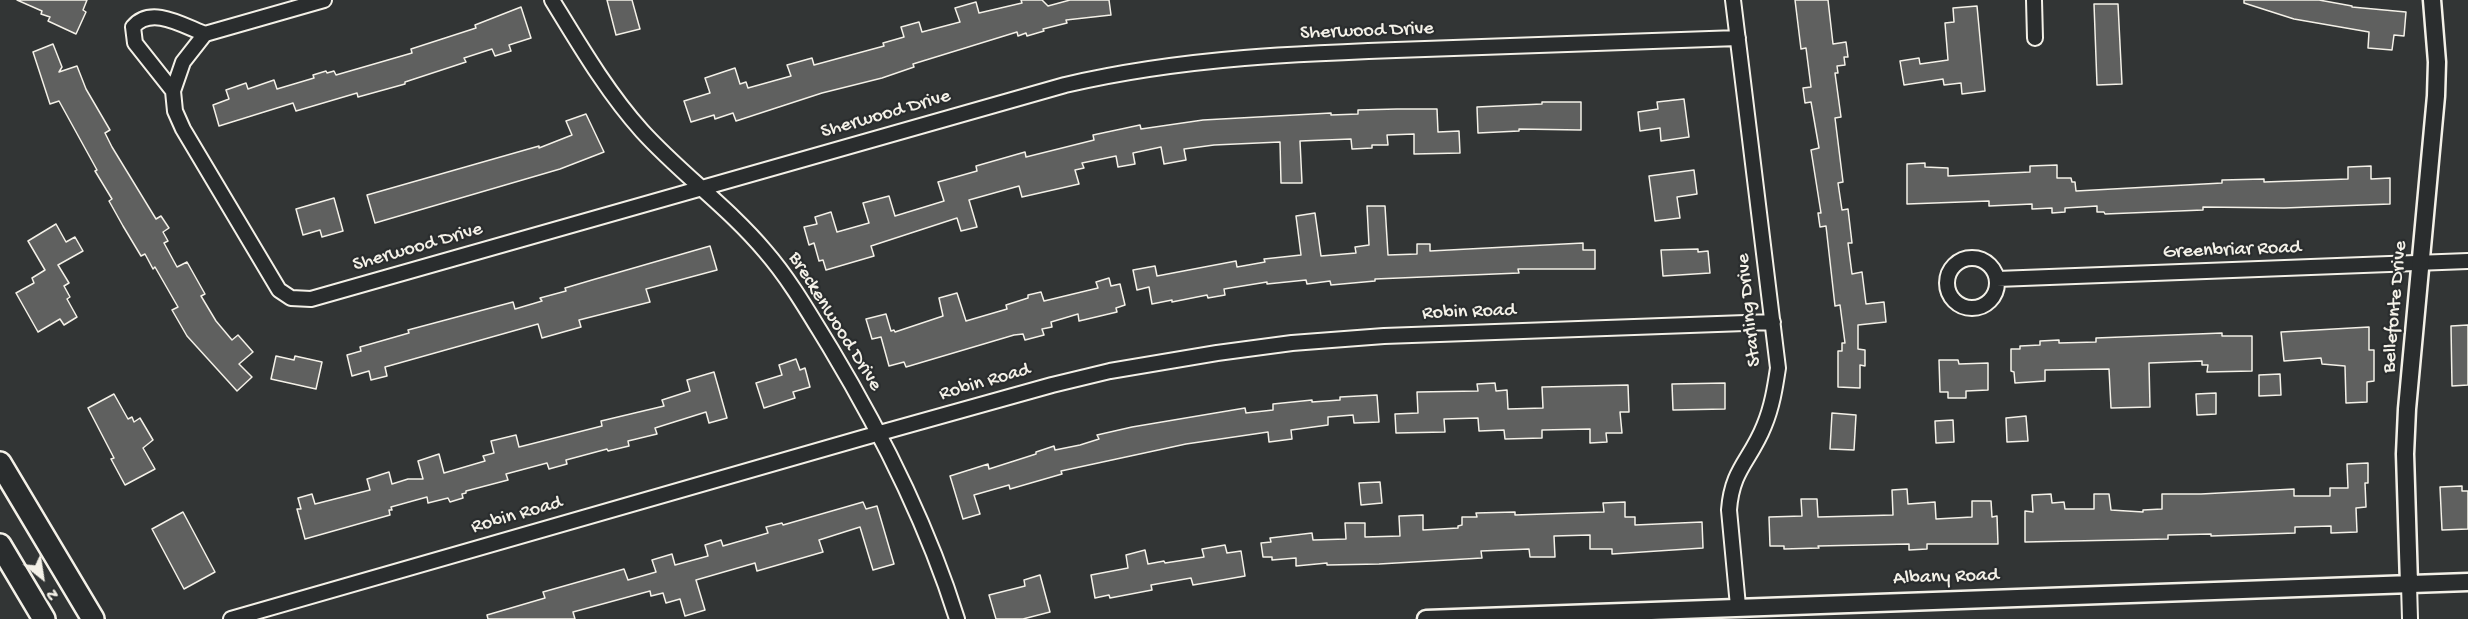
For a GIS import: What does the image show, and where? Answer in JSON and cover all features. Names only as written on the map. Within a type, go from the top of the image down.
[{"type":"main road","points":[[0,462],[93,619]]},
{"type":"main road","points":[[0,545],[44,619]]},
{"type":"street","points":[[173,95],[183,62],[205,34],[324,0]]},
{"type":"street","name":"Breckenwood Drive","points":[[552,0],[621,105],[656,145],[726,208],[784,274],[880,433],[938,561],[957,619]]},
{"type":"street","name":"Starling Drive","points":[[1733,0],[1778,368],[1775,389],[1764,427],[1736,474],[1730,496],[1729,510],[1738,606]]},
{"type":"street","points":[[2034,0],[2035,38]]},
{"type":"street","name":"Bellefonte Drive","points":[[2410,619],[2405,454],[2436,96],[2437,62],[2432,0]]},
{"type":"street","name":"Sherwood Drive","points":[[205,34],[155,16],[145,18],[133,27],[135,43],[173,95],[175,111],[183,129],[241,229],[279,290],[291,298],[298,299],[311,299],[1065,85],[1161,66],[1294,54],[1738,39]]},
{"type":"street","name":"Greenbriar Road","points":[[1997,279],[2468,261]]},
{"type":"street","name":"Robin Road","points":[[231,619],[880,433],[1110,371],[1217,352],[1292,343],[1384,336],[1773,322]]},
{"type":"street","name":"Albany Road","points":[[1426,619],[1677,614],[1738,606],[2468,582]]},
{"type":"building","points":[[17,0],[87,0],[83,10],[86,12],[76,34],[48,21],[50,17],[41,14],[42,11]]},
{"type":"building","points":[[607,0],[632,0],[640,29],[616,35]]},
{"type":"building","points":[[1021,0],[1042,0],[1048,6],[1070,0],[1109,0],[1111,15],[1066,20],[1067,23],[1027,36],[1026,33],[1018,36],[1017,32],[913,64],[914,67],[882,78],[822,93],[736,121],[733,113],[715,119],[714,115],[691,122],[684,101],[710,93],[705,78],[735,68],[740,84],[746,82],[748,88],[791,76],[787,65],[812,58],[814,65],[884,46],[883,43],[904,37],[901,27],[919,22],[922,32],[960,22],[955,8],[976,2],[979,13],[1022,3]]},
{"type":"building","points":[[1795,0],[1828,0],[1833,44],[1846,42],[1848,57],[1844,57],[1845,65],[1837,66],[1838,73],[1835,73],[1841,117],[1835,118],[1843,182],[1838,183],[1842,210],[1848,209],[1852,243],[1848,243],[1852,274],[1862,272],[1866,304],[1884,302],[1886,322],[1858,325],[1858,349],[1865,350],[1865,366],[1860,365],[1860,388],[1838,387],[1838,351],[1842,351],[1842,343],[1845,343],[1840,305],[1835,306],[1826,226],[1820,227],[1818,213],[1821,213],[1811,150],[1819,148],[1811,102],[1805,103],[1803,88],[1811,87],[1806,48],[1801,49]]},
{"type":"building","points":[[2244,0],[2319,0],[2352,7],[2406,12],[2404,36],[2394,35],[2392,50],[2368,48],[2369,32],[2294,19],[2244,3]]},
{"type":"building","points":[[2094,4],[2118,4],[2122,84],[2097,85]]},
{"type":"building","points":[[1977,6],[1985,91],[1962,94],[1961,83],[1944,85],[1943,79],[1904,85],[1900,61],[1919,58],[1920,64],[1948,60],[1945,23],[1954,22],[1953,8]]},
{"type":"building","points":[[521,7],[531,38],[509,45],[511,51],[495,56],[492,49],[464,58],[466,62],[405,82],[405,84],[358,97],[357,93],[296,111],[293,103],[219,126],[213,105],[229,99],[226,90],[246,83],[248,89],[274,80],[277,89],[314,78],[313,75],[326,71],[327,73],[334,71],[336,75],[412,53],[411,49],[476,28],[475,25]]},
{"type":"building","points":[[53,44],[62,67],[59,72],[77,66],[86,89],[110,130],[105,133],[112,147],[156,219],[161,216],[169,228],[163,232],[168,241],[164,243],[177,267],[187,262],[205,294],[201,296],[216,321],[232,340],[238,335],[253,352],[239,364],[252,377],[237,391],[187,336],[172,310],[178,307],[155,267],[153,269],[145,254],[141,256],[123,226],[109,201],[112,199],[59,101],[50,104],[33,52]]},
{"type":"building","points":[[1684,99],[1689,137],[1661,141],[1660,128],[1640,131],[1638,112],[1658,109],[1657,102]]},
{"type":"building","points":[[1542,102],[1581,102],[1581,130],[1519,129],[1519,131],[1478,133],[1477,107],[1542,104]]},
{"type":"building","points":[[1437,109],[1438,132],[1459,131],[1460,153],[1414,154],[1414,134],[1387,135],[1388,145],[1372,145],[1372,148],[1352,149],[1351,139],[1300,141],[1302,183],[1281,183],[1280,142],[1214,145],[1184,149],[1186,160],[1164,164],[1161,147],[1133,153],[1135,164],[1118,167],[1116,156],[1082,163],[1084,168],[1075,170],[1079,184],[1022,197],[1019,186],[969,200],[977,227],[961,231],[957,218],[871,246],[874,256],[826,270],[823,260],[819,261],[814,243],[809,245],[804,227],[817,224],[815,217],[831,212],[837,232],[869,223],[863,203],[889,196],[895,216],[944,201],[938,182],[977,171],[976,166],[1025,152],[1026,157],[1094,140],[1093,135],[1140,125],[1141,129],[1203,120],[1331,113],[1331,115],[1358,114],[1358,110]]},
{"type":"building","points":[[586,114],[604,152],[560,169],[375,223],[367,195],[539,146],[539,148],[572,135],[566,121]]},
{"type":"building","points":[[1925,163],[1925,167],[1948,168],[1948,176],[2030,172],[2030,166],[2057,165],[2057,178],[2071,178],[2072,182],[2075,182],[2076,191],[2222,183],[2222,180],[2264,179],[2264,182],[2348,179],[2348,167],[2371,166],[2371,179],[2390,178],[2390,204],[2284,208],[2203,207],[2203,210],[2105,214],[2097,212],[2097,206],[2065,208],[2065,212],[2052,213],[2052,208],[2032,209],[2032,204],[1989,206],[1989,201],[1907,204],[1907,164]]},
{"type":"building","points":[[1694,170],[1697,194],[1677,197],[1680,218],[1655,221],[1649,176]]},
{"type":"building","points":[[334,198],[343,231],[322,237],[320,230],[303,235],[296,209]]},
{"type":"building","points":[[1367,206],[1385,206],[1388,255],[1417,254],[1417,244],[1430,244],[1430,251],[1583,243],[1583,250],[1595,250],[1595,269],[1518,269],[1519,273],[1375,279],[1375,281],[1331,285],[1330,281],[1307,284],[1306,280],[1267,284],[1267,282],[1224,289],[1225,295],[1208,298],[1207,295],[1152,304],[1149,287],[1137,290],[1133,270],[1155,266],[1157,276],[1236,261],[1237,267],[1265,262],[1264,259],[1301,255],[1296,216],[1315,213],[1321,256],[1356,253],[1355,247],[1369,245]]},
{"type":"building","points":[[56,224],[66,242],[75,237],[83,251],[58,265],[69,283],[64,286],[70,297],[67,299],[77,317],[64,325],[60,319],[38,332],[16,293],[34,283],[32,278],[45,270],[28,241]]},
{"type":"building","points":[[710,246],[717,270],[646,289],[650,302],[579,320],[581,327],[542,338],[538,324],[385,367],[387,376],[371,380],[369,371],[352,376],[347,355],[361,351],[360,347],[409,333],[408,330],[513,302],[515,309],[542,301],[540,298],[566,291],[565,288]]},
{"type":"building","points":[[1698,249],[1698,252],[1708,251],[1710,273],[1663,276],[1661,250]]},
{"type":"building","points":[[1109,278],[1111,286],[1120,284],[1125,305],[1116,308],[1117,312],[1079,321],[1078,314],[1051,322],[1052,327],[1042,329],[1044,335],[1025,340],[1023,334],[1014,335],[906,367],[904,362],[889,366],[881,337],[872,339],[866,319],[886,314],[891,331],[895,332],[943,316],[939,298],[957,293],[966,321],[1007,309],[1006,305],[1028,298],[1028,295],[1041,292],[1044,301],[1098,288],[1096,282]]},
{"type":"building","points":[[2468,325],[2468,385],[2452,386],[2451,326]]},
{"type":"building","points":[[2369,327],[2369,350],[2374,350],[2374,381],[2367,382],[2367,402],[2346,403],[2345,366],[2322,364],[2321,358],[2284,361],[2281,332]]},
{"type":"building","points":[[2222,333],[2222,336],[2252,336],[2252,371],[2207,372],[2208,365],[2202,365],[2202,361],[2149,363],[2150,407],[2111,408],[2109,369],[2045,370],[2045,381],[2015,383],[2014,372],[2011,371],[2011,349],[2040,345],[2040,341],[2096,342],[2096,338]]},
{"type":"building","points":[[276,356],[294,360],[295,356],[322,362],[316,389],[271,379]]},
{"type":"building","points":[[796,359],[800,370],[805,368],[810,387],[793,392],[795,398],[764,408],[756,383],[782,375],[779,365]]},
{"type":"building","points":[[1939,360],[1958,360],[1959,364],[1988,363],[1988,390],[1966,391],[1966,398],[1948,398],[1948,392],[1940,392]]},
{"type":"building","points":[[714,372],[727,418],[709,423],[706,412],[655,428],[657,434],[628,441],[629,446],[608,451],[607,449],[566,460],[567,464],[549,469],[547,463],[506,474],[508,480],[466,491],[462,494],[463,498],[450,502],[448,498],[428,503],[427,497],[391,507],[390,515],[305,539],[297,509],[301,509],[298,498],[312,494],[315,504],[370,490],[367,479],[389,472],[392,484],[408,479],[423,479],[418,461],[439,454],[444,473],[485,461],[483,456],[494,453],[491,441],[516,435],[519,447],[602,426],[601,421],[664,406],[662,400],[690,391],[687,380]]},
{"type":"building","points":[[2280,374],[2281,395],[2259,396],[2259,375]]},
{"type":"building","points":[[1495,383],[1496,391],[1507,390],[1508,409],[1543,408],[1542,387],[1628,385],[1629,412],[1620,412],[1622,433],[1606,433],[1607,442],[1590,443],[1590,429],[1542,430],[1542,438],[1505,439],[1504,430],[1479,431],[1478,418],[1444,419],[1445,432],[1396,433],[1395,414],[1418,413],[1417,392],[1478,391],[1477,384]]},
{"type":"building","points":[[1725,383],[1725,409],[1673,410],[1672,384]]},
{"type":"building","points":[[2216,393],[2216,414],[2197,415],[2196,394]]},
{"type":"building","points":[[114,394],[128,419],[132,417],[134,422],[140,418],[153,440],[143,448],[155,469],[125,485],[88,408]]},
{"type":"building","points":[[1377,395],[1379,422],[1354,423],[1353,415],[1328,417],[1328,425],[1291,430],[1292,439],[1269,442],[1268,432],[1186,444],[1061,471],[1062,474],[1010,489],[1009,485],[974,495],[980,514],[963,519],[950,476],[988,464],[989,469],[1054,446],[1055,450],[1080,445],[1099,439],[1097,435],[1132,427],[1245,408],[1246,413],[1273,410],[1273,404]]},
{"type":"building","points":[[1832,413],[1856,415],[1854,450],[1830,449]]},
{"type":"building","points":[[2026,416],[2028,441],[2007,442],[2006,418]]},
{"type":"building","points":[[1953,420],[1954,442],[1936,443],[1935,421]]},
{"type":"building","points":[[2368,463],[2368,483],[2365,483],[2366,507],[2356,508],[2357,532],[2331,533],[2331,526],[2295,527],[2295,533],[2168,535],[2168,539],[2025,542],[2025,511],[2033,512],[2032,495],[2051,494],[2052,503],[2064,502],[2065,509],[2094,509],[2094,494],[2109,494],[2111,510],[2143,512],[2143,510],[2162,509],[2162,494],[2294,489],[2294,496],[2330,496],[2330,488],[2348,488],[2347,464]]},
{"type":"building","points":[[1380,482],[1382,503],[1361,505],[1359,483]]},
{"type":"building","points":[[2462,486],[2462,491],[2468,491],[2468,529],[2442,530],[2440,487]]},
{"type":"building","points":[[1907,489],[1908,504],[1935,502],[1936,519],[1972,517],[1972,501],[1991,501],[1992,517],[1997,516],[1998,544],[1927,544],[1927,549],[1909,550],[1909,544],[1784,549],[1784,546],[1770,546],[1769,517],[1802,516],[1801,499],[1817,499],[1818,517],[1893,515],[1892,490]]},
{"type":"building","points":[[863,502],[866,509],[877,506],[894,564],[873,570],[860,527],[819,540],[823,552],[757,571],[755,563],[696,580],[705,610],[685,616],[680,599],[666,603],[663,593],[651,596],[650,591],[573,612],[575,619],[488,619],[487,615],[545,598],[543,592],[624,569],[628,580],[656,572],[652,560],[672,554],[675,565],[708,556],[705,545],[721,540],[723,546],[768,533],[766,527],[782,523],[783,525]]},
{"type":"building","points":[[1625,502],[1625,517],[1635,517],[1635,525],[1702,522],[1703,548],[1612,554],[1612,549],[1590,549],[1590,535],[1554,536],[1555,557],[1530,557],[1529,549],[1481,551],[1482,558],[1296,566],[1296,558],[1272,560],[1272,557],[1263,557],[1261,543],[1271,542],[1270,538],[1312,533],[1313,540],[1346,539],[1345,523],[1365,523],[1365,537],[1400,536],[1399,516],[1423,515],[1423,530],[1458,528],[1462,525],[1462,517],[1477,517],[1476,513],[1515,512],[1515,515],[1604,512],[1603,503]]},
{"type":"building","points":[[183,512],[215,572],[184,589],[152,529]]},
{"type":"building","points":[[1225,545],[1227,553],[1241,551],[1245,576],[1193,585],[1191,578],[1151,585],[1152,590],[1110,598],[1109,595],[1095,598],[1091,575],[1128,568],[1126,555],[1145,550],[1148,564],[1164,561],[1165,563],[1204,557],[1202,549]]},
{"type":"building","points":[[1040,575],[1050,612],[1023,619],[996,619],[989,595],[1025,586],[1024,580]]}]
